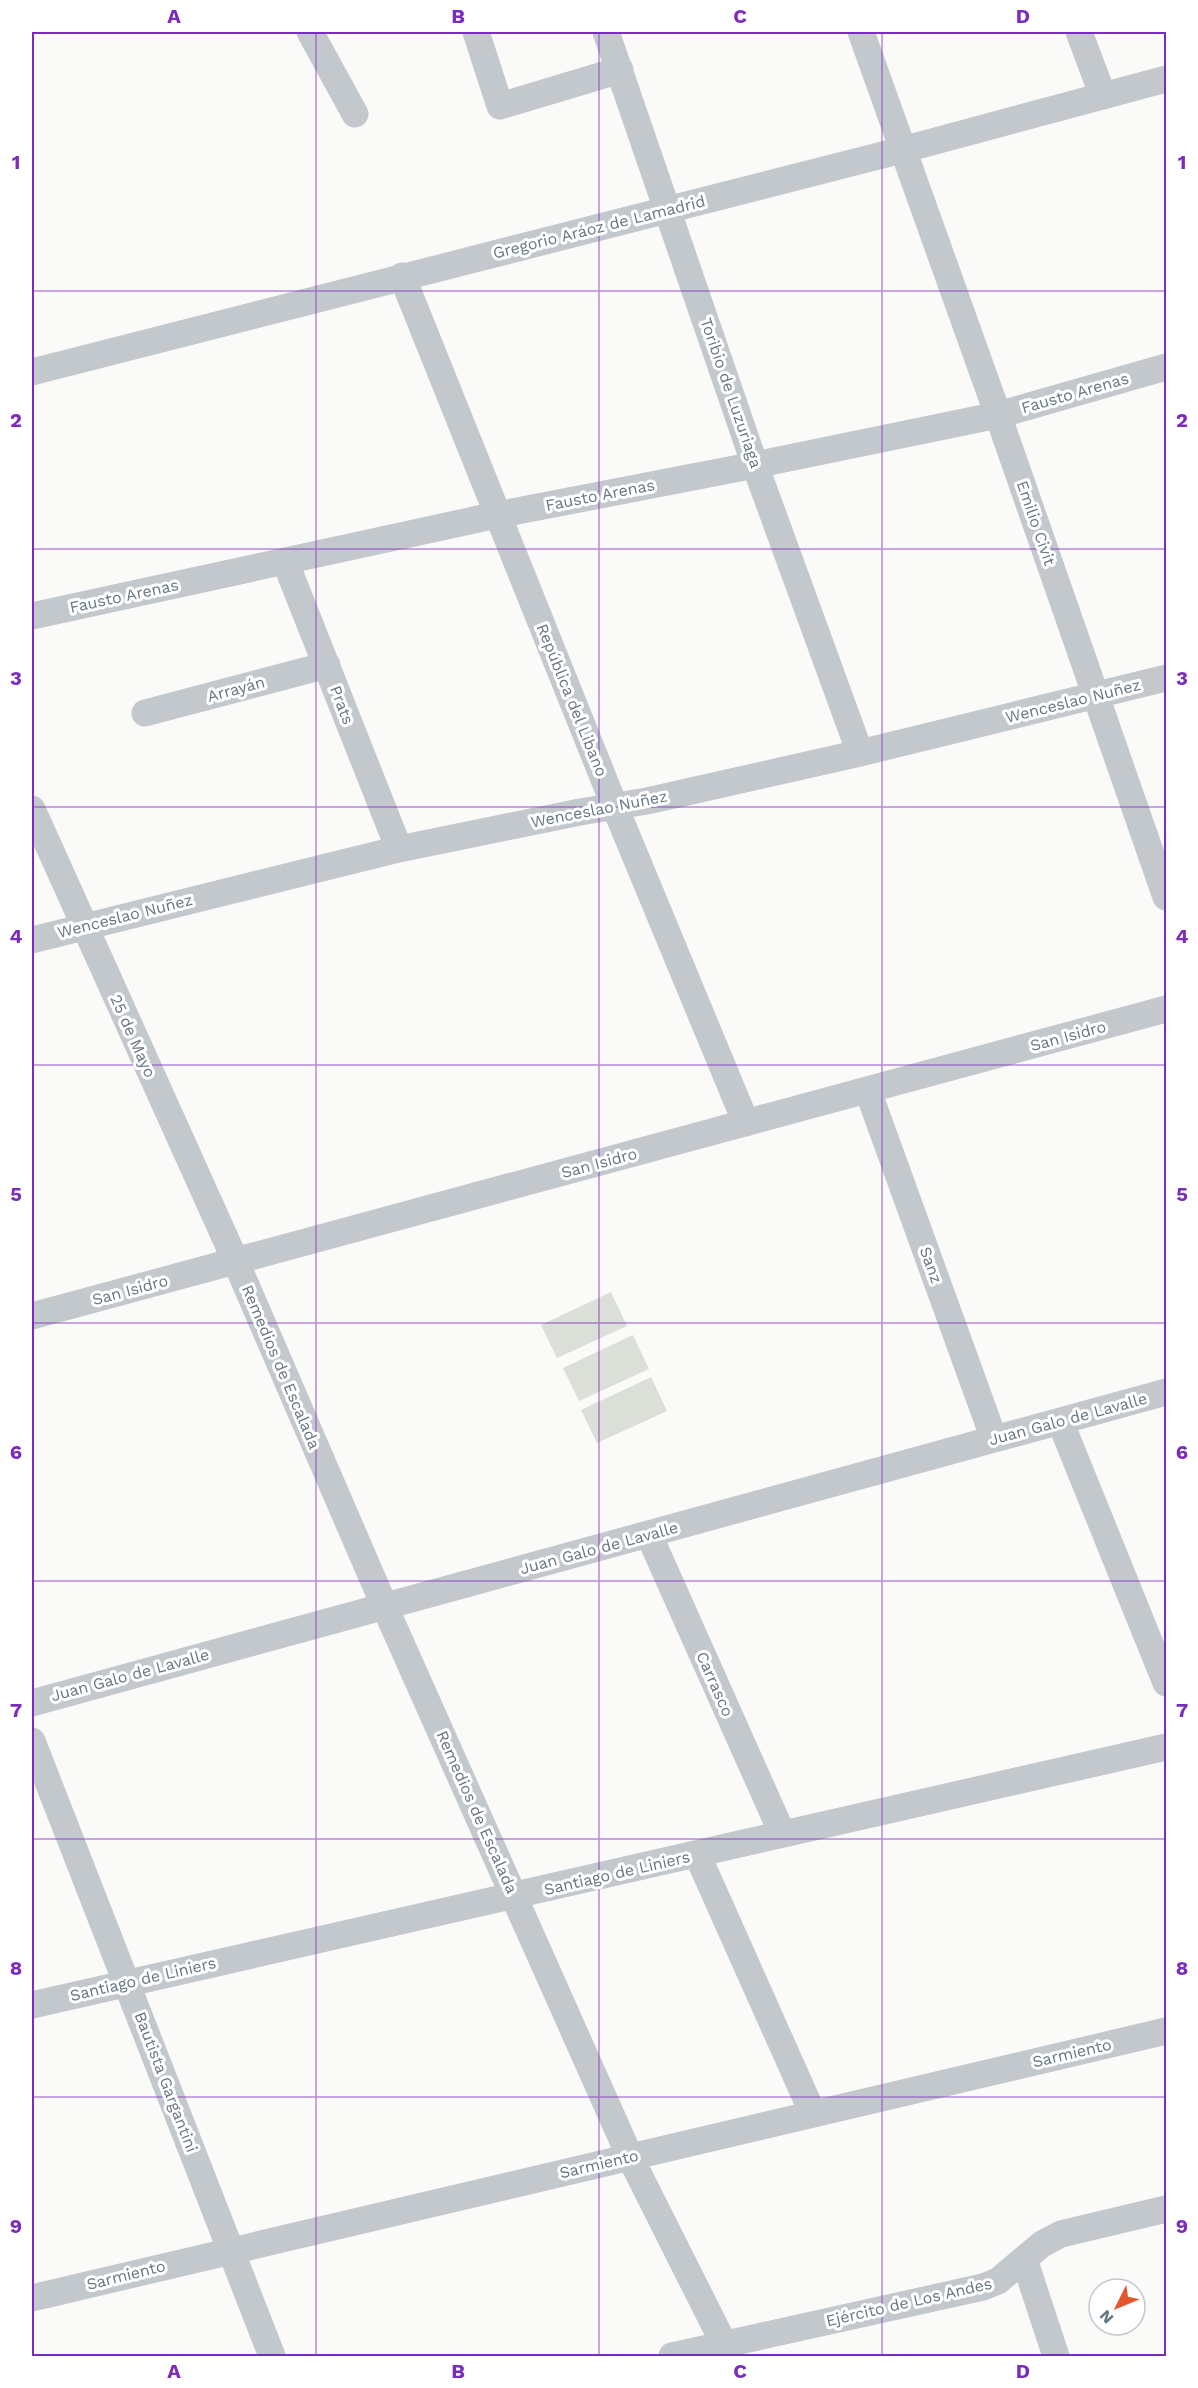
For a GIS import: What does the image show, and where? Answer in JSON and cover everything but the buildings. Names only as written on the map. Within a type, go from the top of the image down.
[{"type":"street","points":[[310,32],[355,114]]},
{"type":"street","points":[[476,32],[500,106],[620,70]]},
{"type":"street","name":"Toribio de Luzuriaga","points":[[606,32],[755,465],[860,753]]},
{"type":"street","name":"Emilio Civit","points":[[861,32],[1167,897]]},
{"type":"street","points":[[1079,32],[1103,96]]},
{"type":"street","name":"Gregorio Aráoz de Lamadrid","points":[[32,372],[902,150],[1167,79]]},
{"type":"street","name":"República del Libano","points":[[402,276],[615,807],[746,1122]]},
{"type":"street","name":"Fausto Arenas","points":[[32,616],[497,515],[998,415],[1167,368]]},
{"type":"street","name":"Prats","points":[[285,561],[399,849]]},
{"type":"street","name":"Arrayán","points":[[145,714],[327,665]]},
{"type":"street","name":"Wenceslao Nuñez","points":[[32,940],[399,849],[615,807],[860,753],[1167,678]]},
{"type":"street","name":"25 de Mayo","points":[[32,809],[236,1262]]},
{"type":"street","name":"San Isidro","points":[[32,1316],[1167,1010]]},
{"type":"street","name":"Sanz","points":[[868,1091],[994,1439]]},
{"type":"street","name":"Remedios de Escalada","points":[[236,1262],[384,1605],[630,2157],[727,2350]]},
{"type":"street","name":"Juan Galo de Lavalle","points":[[32,1703],[1167,1392]]},
{"type":"street","points":[[1060,1421],[1167,1683]]},
{"type":"street","name":"Carrasco","points":[[649,1535],[782,1833]]},
{"type":"street","name":"Bautista Gargantini","points":[[32,1741],[272,2356]]},
{"type":"street","name":"Santiago de Liniers","points":[[32,2005],[1167,1747]]},
{"type":"street","points":[[696,1854],[813,2114]]},
{"type":"street","name":"Sarmiento","points":[[32,2298],[1167,2031]]},
{"type":"street","name":"Ejército de Los Andes","points":[[672,2356],[727,2350],[983,2287],[998,2281],[1042,2244],[1061,2234],[1167,2209]]},
{"type":"street","points":[[1024,2259],[1056,2356]]},
{"type":"shaded area","points":[[611,1292],[627,1326],[557,1358],[541,1325]]},
{"type":"shaded area","points":[[633,1335],[649,1369],[579,1401],[563,1368]]},
{"type":"shaded area","points":[[651,1377],[667,1411],[597,1443],[581,1410]]}]
